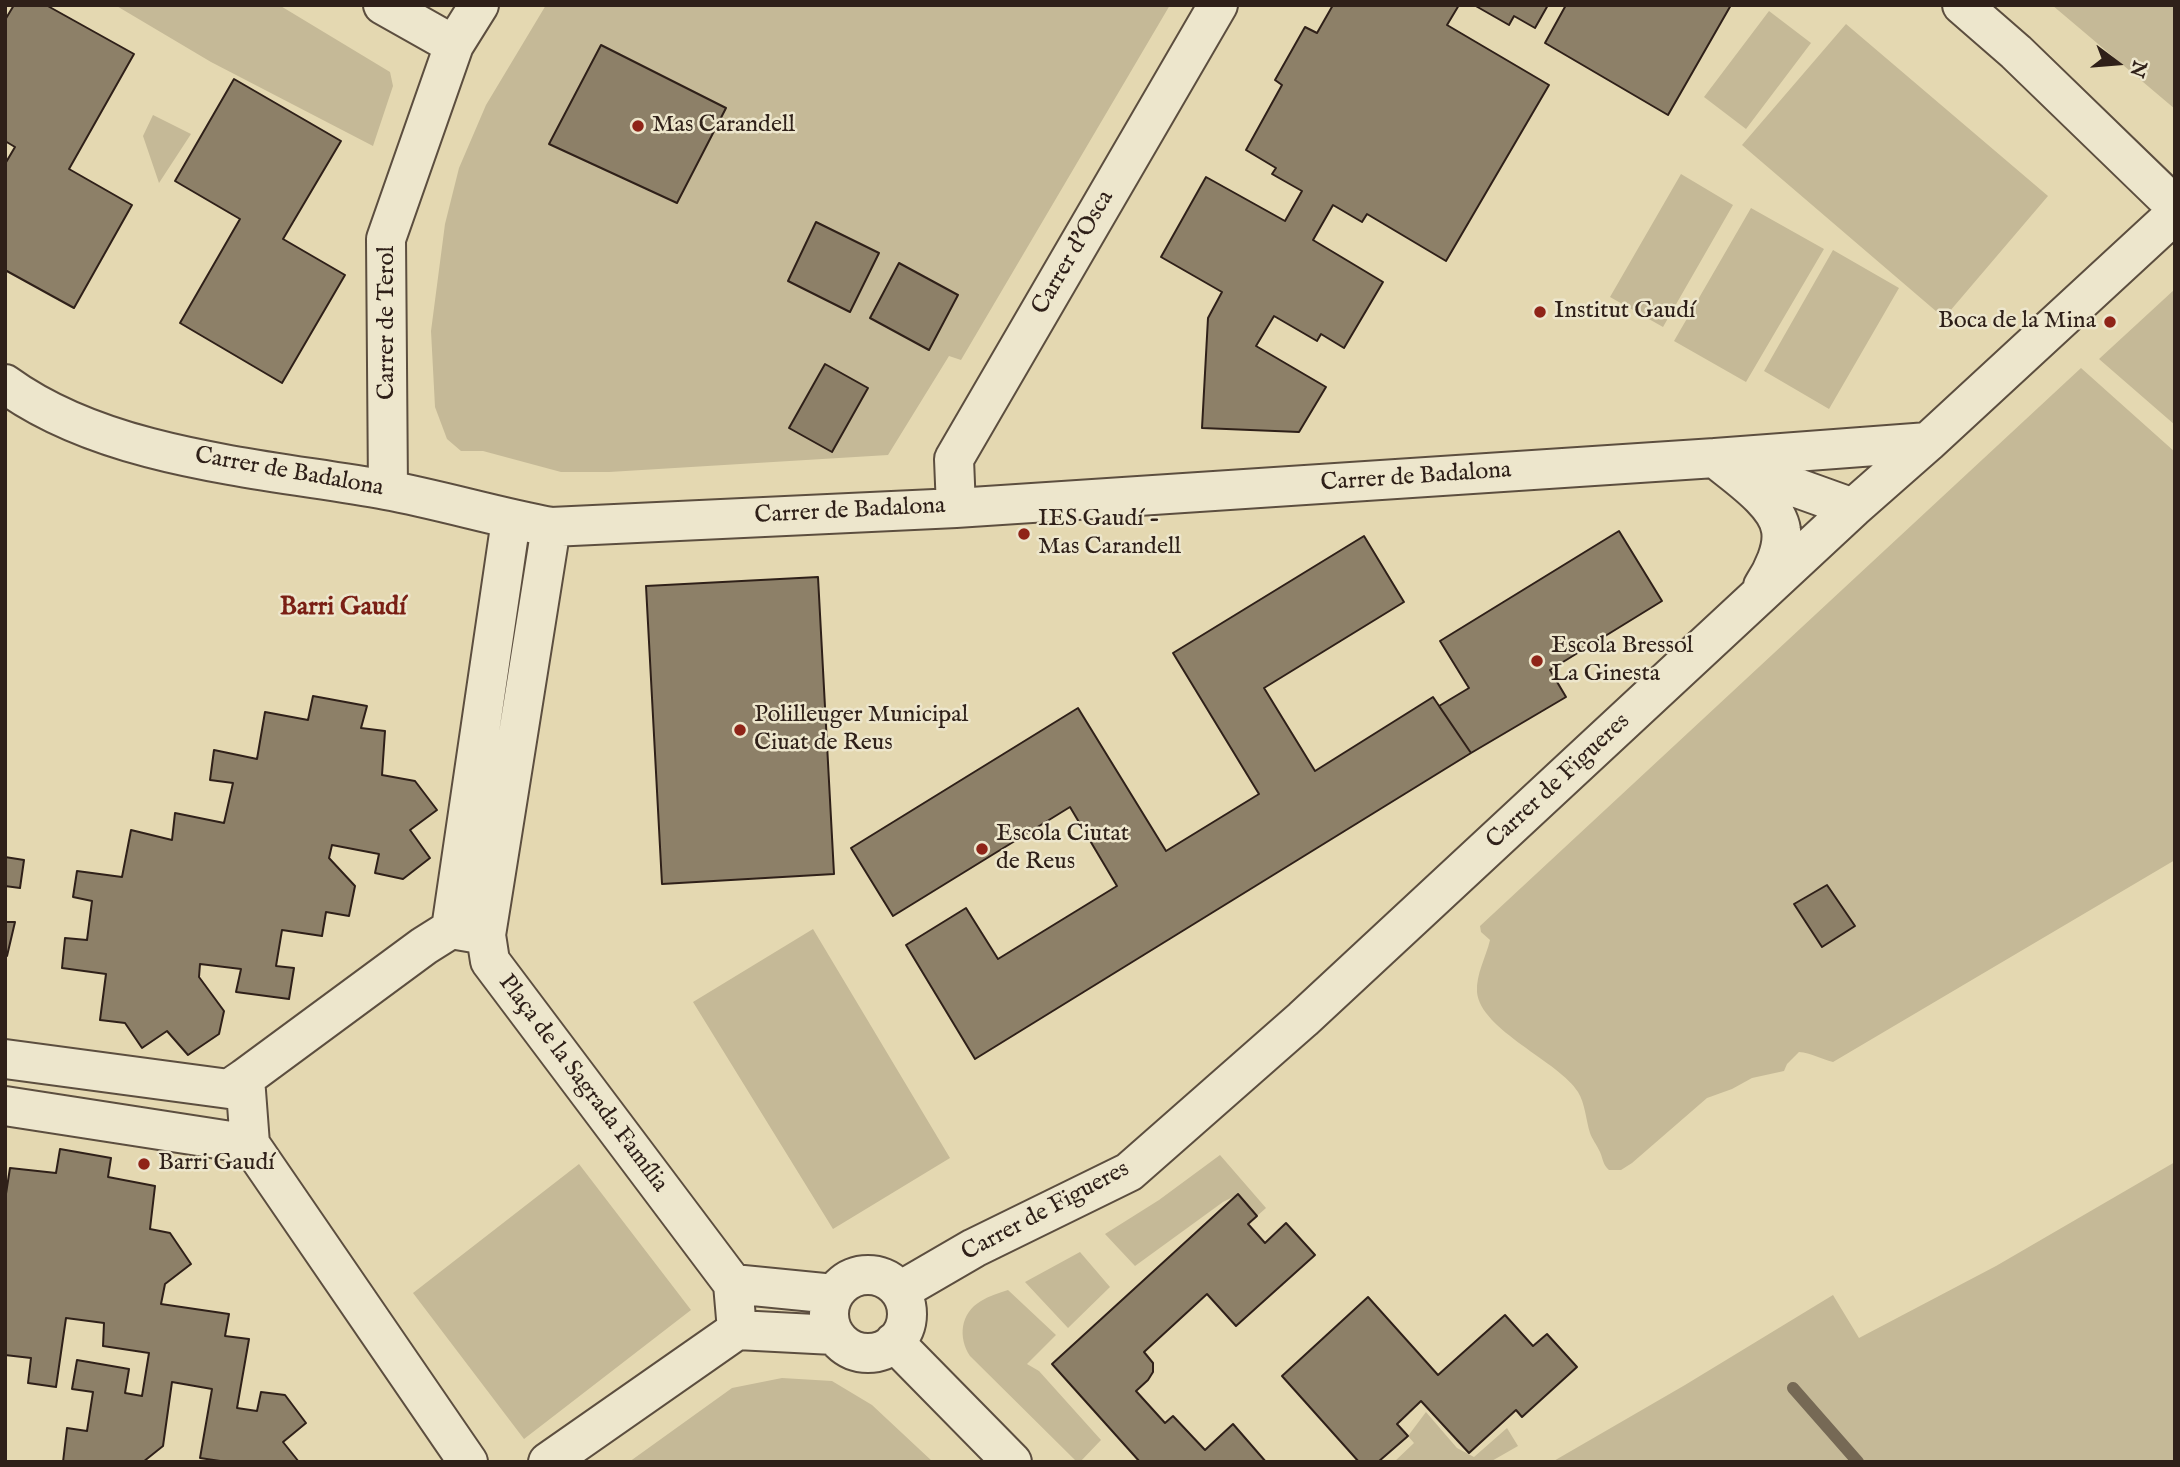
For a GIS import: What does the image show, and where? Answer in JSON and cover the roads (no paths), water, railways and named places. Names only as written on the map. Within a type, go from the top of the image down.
[{"type":"street","points":[[383,5],[454,46]]},
{"type":"street","name":"Carrer de Terol","points":[[388,490],[386,239],[454,46],[479,5]]},
{"type":"street","name":"Carrer d'Osca","points":[[956,508],[954,459],[1218,5]]},
{"type":"street","points":[[1962,5],[2015,52],[2175,206]]},
{"type":"street","name":"Carrer de Figueres","points":[[900,1291],[974,1248],[1129,1172],[1303,1019],[1853,508],[2175,214]]},
{"type":"street","name":"Carrer de Badalona","points":[[5,384],[62,417],[118,438],[185,456],[388,490],[551,527],[956,508],[1928,442]]},
{"type":"street","points":[[1802,451],[1850,474],[1853,508]]},
{"type":"street","points":[[1715,458],[1752,488],[1770,507],[1781,529],[1779,549],[1771,574],[1757,597]]},
{"type":"street","name":"Carrer de Badalona","points":[[1715,458],[1853,508]]},
{"type":"street","points":[[469,932],[511,520]]},
{"type":"street","points":[[469,932],[551,527]]},
{"type":"street","points":[[5,1059],[229,1089],[424,946],[469,932]]},
{"type":"street","name":"Plaça de la Sagrada Família","points":[[469,932],[733,1284]]},
{"type":"street","points":[[245,1078],[250,1144],[468,1462]]},
{"type":"street","points":[[5,1106],[250,1144]]},
{"type":"street","points":[[866,1274],[891,1282],[900,1291],[907,1312],[906,1323],[894,1342],[874,1352],[862,1353],[851,1349],[834,1335],[828,1314],[834,1294],[842,1283],[866,1274]]},
{"type":"street","points":[[737,1330],[733,1284],[834,1294]]},
{"type":"street","points":[[548,1462],[737,1330],[834,1335]]},
{"type":"street","points":[[894,1342],[1012,1462]]},
{"type":"waterway","points":[[1793,1388],[1858,1462]]},
{"type":"place","name":"Mas Carandell","points":[[638,126]]},
{"type":"place","name":"Institut Gaudí","points":[[1540,312]]},
{"type":"place","name":"Boca de la Mina","points":[[2110,322]]},
{"type":"place","name":"IES Gaudí - Mas Carandell","points":[[1024,534]]},
{"type":"place","name":"Escola Bressol La Ginesta","points":[[1537,661]]},
{"type":"place","name":"Polilleuger Municipal Ciuat de Reus","points":[[740,730]]},
{"type":"place","name":"Escola Ciutat de Reus","points":[[982,849]]},
{"type":"place","name":"Barri Gaudí","points":[[144,1164]]},
{"type":"district","name":"Barri Gaudí","points":[[343,609]]}]
